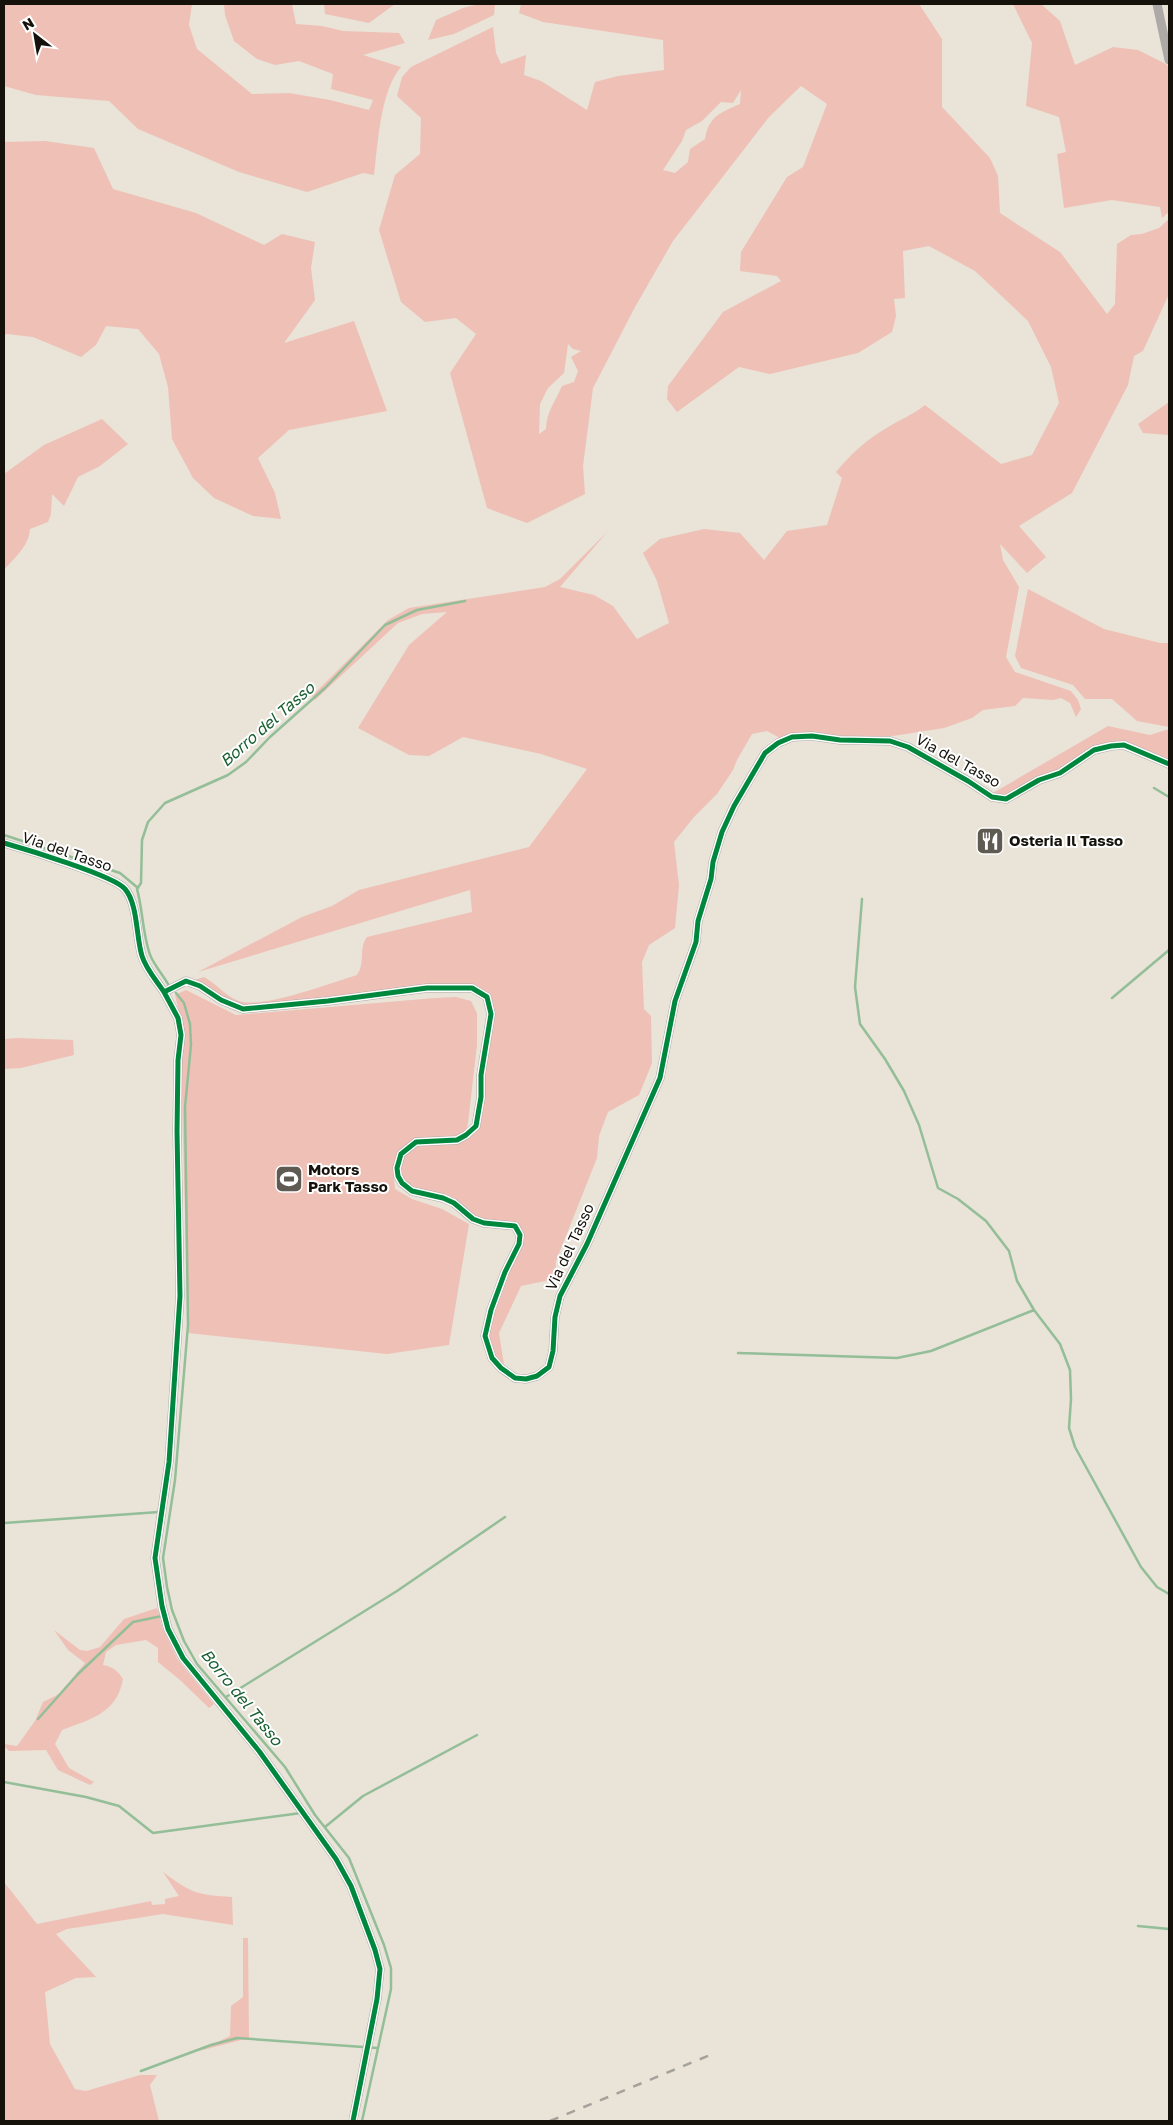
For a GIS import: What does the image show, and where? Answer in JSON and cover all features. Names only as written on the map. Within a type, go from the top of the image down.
[{"type":"street","points":[[1157,4],[1169,60]]},
{"type":"street","name":"Via del Tasso","points":[[4,843],[84,869],[116,882],[125,888],[134,913],[142,957],[149,971],[164,992],[186,981],[200,986],[221,1000],[243,1009],[328,1002],[426,988],[472,988],[487,997],[491,1014],[481,1075],[481,1097],[476,1126],[458,1140],[416,1142],[401,1154],[397,1168],[398,1176],[402,1183],[412,1191],[443,1198],[454,1203],[472,1219],[484,1223],[515,1226],[520,1235],[519,1244],[505,1272],[491,1310],[485,1336],[492,1358],[501,1368],[515,1378],[526,1379],[537,1376],[549,1367],[553,1351],[554,1317],[560,1296],[587,1244],[660,1078],[675,1001],[696,942],[698,921],[711,879],[713,862],[722,832],[734,806],[765,753],[778,743],[792,737],[812,736],[840,740],[890,742],[908,747],[992,797],[1006,800],[1039,780],[1060,773],[1094,750],[1111,746],[1124,746],[1169,764]]},
{"type":"street","points":[[164,992],[178,1018],[181,1035],[178,1060],[177,1131],[179,1305],[169,1462],[155,1558],[162,1606],[168,1629],[183,1658],[259,1751],[336,1859],[351,1886],[380,1969],[371,2032],[353,2121]]},
{"type":"shaded area","points":[[4,4],[192,4],[189,25],[197,49],[252,94],[289,93],[330,100],[369,110],[373,100],[331,89],[333,74],[299,61],[275,65],[257,59],[234,41],[225,15],[224,4],[292,4],[296,24],[322,26],[343,31],[399,33],[405,43],[363,55],[401,67],[388,90],[384,104],[374,175],[363,173],[307,192],[239,172],[138,129],[109,101],[36,95],[4,86]]},
{"type":"shaded area","points":[[324,4],[395,4],[369,23],[325,14]]},
{"type":"shaded area","points":[[479,4],[495,4],[494,15],[454,34],[428,40],[436,20],[463,8]]},
{"type":"shaded area","points":[[521,4],[919,4],[942,39],[942,107],[990,158],[998,176],[1000,213],[1060,252],[1107,314],[1115,304],[1117,244],[1131,235],[1142,234],[1159,228],[1169,219],[1169,294],[1143,351],[1134,356],[1128,385],[1072,493],[1019,526],[1046,557],[1027,573],[1000,544],[1003,560],[1019,587],[1006,657],[1015,672],[1071,691],[1078,700],[1081,709],[1076,717],[1070,703],[1061,698],[1053,700],[1023,698],[1015,706],[983,710],[972,718],[944,728],[893,736],[780,738],[767,731],[752,734],[733,770],[717,794],[694,817],[674,842],[679,885],[675,928],[649,945],[642,962],[644,1009],[651,1016],[652,1063],[639,1095],[608,1112],[599,1136],[597,1158],[556,1261],[555,1279],[521,1286],[499,1333],[504,1365],[496,1356],[489,1337],[494,1311],[507,1274],[522,1244],[518,1224],[484,1220],[413,1187],[404,1181],[400,1167],[404,1157],[417,1146],[448,1143],[479,1127],[490,995],[474,984],[426,984],[328,998],[244,1005],[194,980],[204,977],[234,999],[250,1003],[280,998],[357,975],[360,970],[364,942],[367,937],[472,912],[470,890],[198,972],[302,917],[332,906],[359,890],[529,847],[587,769],[541,754],[463,737],[429,756],[409,755],[358,728],[409,645],[447,612],[422,614],[398,623],[315,700],[312,696],[388,620],[409,608],[545,587],[560,579],[608,531],[560,587],[594,595],[613,606],[637,639],[669,623],[657,581],[643,553],[660,539],[704,529],[740,533],[764,560],[787,531],[827,525],[842,478],[836,472],[871,438],[925,405],[1001,464],[1032,455],[1059,403],[1051,367],[1028,321],[975,271],[929,246],[903,251],[905,298],[894,299],[896,316],[892,332],[858,353],[770,374],[739,367],[677,412],[667,399],[668,386],[723,312],[781,281],[777,276],[740,271],[741,252],[787,177],[803,167],[827,104],[801,86],[769,117],[673,241],[635,307],[593,388],[583,466],[585,494],[527,523],[487,508],[450,373],[476,334],[456,318],[425,322],[401,302],[379,230],[395,175],[420,154],[421,118],[397,96],[402,77],[411,67],[493,27],[496,53],[501,64],[526,55],[524,75],[541,81],[587,110],[595,82],[618,76],[664,70],[663,40],[543,22],[519,13]],"holes":[[[741,90],[740,104],[716,116],[709,125],[705,139],[690,149],[688,162],[675,173],[663,170],[682,141],[686,130],[702,121],[721,102],[733,103]],[[568,344],[573,349],[581,351],[571,357],[578,371],[574,382],[562,386],[549,412],[546,429],[539,434],[540,404],[548,388],[564,373]]]},
{"type":"shaded area","points":[[1013,4],[1041,4],[1060,21],[1075,65],[1113,47],[1138,50],[1166,64],[1169,68],[1169,212],[1162,218],[1160,207],[1112,200],[1064,208],[1057,154],[1066,152],[1059,117],[1026,106],[1032,43]]},
{"type":"shaded area","points":[[45,141],[94,148],[113,189],[196,213],[264,245],[282,234],[315,242],[311,268],[315,300],[284,343],[354,321],[387,411],[289,430],[258,458],[275,493],[281,519],[253,516],[214,498],[193,478],[172,439],[168,387],[159,354],[138,329],[106,326],[96,345],[81,357],[33,337],[4,335],[4,142]]},
{"type":"shaded area","points":[[1169,402],[1169,435],[1143,433],[1138,424]]},
{"type":"shaded area","points":[[102,419],[128,444],[100,466],[78,477],[64,506],[52,494],[51,514],[48,522],[30,529],[24,546],[4,570],[4,474],[44,445]]},
{"type":"shaded area","points":[[1028,589],[1104,629],[1160,643],[1169,643],[1169,727],[1137,721],[1112,699],[1085,699],[1073,685],[1021,668],[1015,656]]},
{"type":"shaded area","points":[[1108,726],[1150,735],[1169,729],[1169,760],[1125,742],[1058,770],[1006,796],[993,793]]},
{"type":"shaded area","name":"Motors Park Tasso","points":[[186,990],[236,1015],[435,998],[456,997],[471,1001],[477,1013],[477,1045],[465,1135],[416,1139],[393,1168],[395,1189],[412,1199],[442,1209],[469,1224],[449,1345],[387,1354],[188,1333],[181,1058],[185,1036],[175,995]]},
{"type":"shaded area","points":[[4,1039],[73,1040],[74,1055],[21,1068],[4,1069]]},
{"type":"shaded area","points":[[157,1608],[163,1629],[178,1660],[214,1704],[209,1708],[158,1662],[158,1648],[146,1640],[116,1645],[106,1652],[103,1665],[114,1669],[123,1679],[115,1700],[101,1713],[62,1730],[55,1744],[69,1768],[94,1782],[90,1785],[58,1770],[46,1750],[9,1751],[4,1746],[4,1744],[17,1746],[35,1721],[43,1702],[59,1694],[85,1663],[68,1650],[54,1630],[80,1650],[87,1651],[100,1647],[124,1619]]},
{"type":"shaded area","points":[[163,1872],[195,1892],[232,1897],[233,1925],[163,1914],[67,1929],[56,1934],[96,1977],[76,1978],[45,1992],[50,2044],[75,2089],[86,2091],[140,2075],[157,2075],[150,2085],[159,2121],[4,2121],[4,1882],[37,1924],[151,1901],[152,1905],[165,1904],[165,1899],[179,1896]]},
{"type":"shaded area","points":[[243,1938],[248,1938],[249,2038],[199,2051],[230,2036],[231,2006],[243,1997]]},
{"type":"waterway","name":"Borro del Tasso","points":[[168,984],[148,950],[137,889],[141,883],[142,840],[148,822],[165,803],[228,775],[246,762],[270,737],[325,688],[385,625],[417,610],[465,601]]},
{"type":"waterway","points":[[1154,788],[1169,797]]},
{"type":"waterway","points":[[4,835],[120,873],[138,888]]},
{"type":"waterway","points":[[862,899],[855,987],[860,1024],[885,1059],[904,1091],[919,1125],[938,1188],[958,1199],[986,1221],[1009,1251],[1017,1281],[1034,1310],[1060,1344],[1070,1370],[1069,1428],[1075,1447],[1141,1567],[1157,1587],[1169,1594]]},
{"type":"waterway","points":[[1112,998],[1169,950]]},
{"type":"waterway","name":"Borro del Tasso","points":[[176,993],[184,1003],[190,1024],[191,1045],[185,1107],[188,1325],[175,1480],[163,1558],[167,1587],[172,1610],[184,1641],[197,1664],[285,1767],[315,1815],[349,1858],[384,1945],[391,1968],[391,1989],[362,2121]]},
{"type":"waterway","points":[[738,1353],[897,1358],[931,1351],[1034,1310]]},
{"type":"waterway","points":[[4,1523],[159,1512]]},
{"type":"waterway","points":[[226,1697],[397,1591],[505,1517]]},
{"type":"waterway","points":[[38,1719],[78,1674],[133,1622],[162,1616]]},
{"type":"waterway","points":[[325,1827],[363,1796],[477,1735]]},
{"type":"waterway","points":[[4,1782],[86,1797],[119,1806],[153,1833],[301,1813]]},
{"type":"waterway","points":[[1138,1926],[1169,1929]]},
{"type":"waterway","points":[[141,2071],[211,2045],[237,2038],[377,2048]]},
{"type":"railway","points":[[550,2121],[710,2055]]},
{"type":"cycle path","points":[[4,843],[88,870],[105,877],[125,889],[132,903],[144,961],[164,992],[186,981],[200,986],[221,1000],[243,1009],[328,1001],[427,988],[472,988],[487,997],[491,1014],[481,1075],[481,1097],[476,1126],[457,1140],[416,1142],[401,1154],[397,1168],[398,1176],[402,1183],[412,1191],[443,1198],[454,1203],[473,1219],[484,1223],[515,1226],[520,1235],[519,1244],[505,1272],[491,1310],[485,1336],[492,1358],[501,1368],[515,1378],[526,1379],[537,1376],[549,1367],[553,1351],[555,1317],[560,1296],[587,1244],[660,1078],[675,1001],[696,942],[698,921],[711,879],[713,862],[722,832],[734,806],[765,753],[778,743],[792,737],[812,736],[840,740],[890,741],[908,747],[992,797],[1006,799],[1039,780],[1060,773],[1094,750],[1111,746],[1124,745],[1169,764]]},
{"type":"cycle path","points":[[164,992],[178,1018],[181,1035],[178,1060],[177,1131],[180,1296],[169,1462],[155,1558],[162,1606],[168,1629],[183,1658],[259,1751],[336,1859],[351,1886],[375,1950],[380,1969],[377,1999],[353,2121]]},
{"type":"place","name":"Osteria Il Tasso","points":[[990,841]]},
{"type":"place","name":"Motors Park Tasso","points":[[289,1179]]}]
